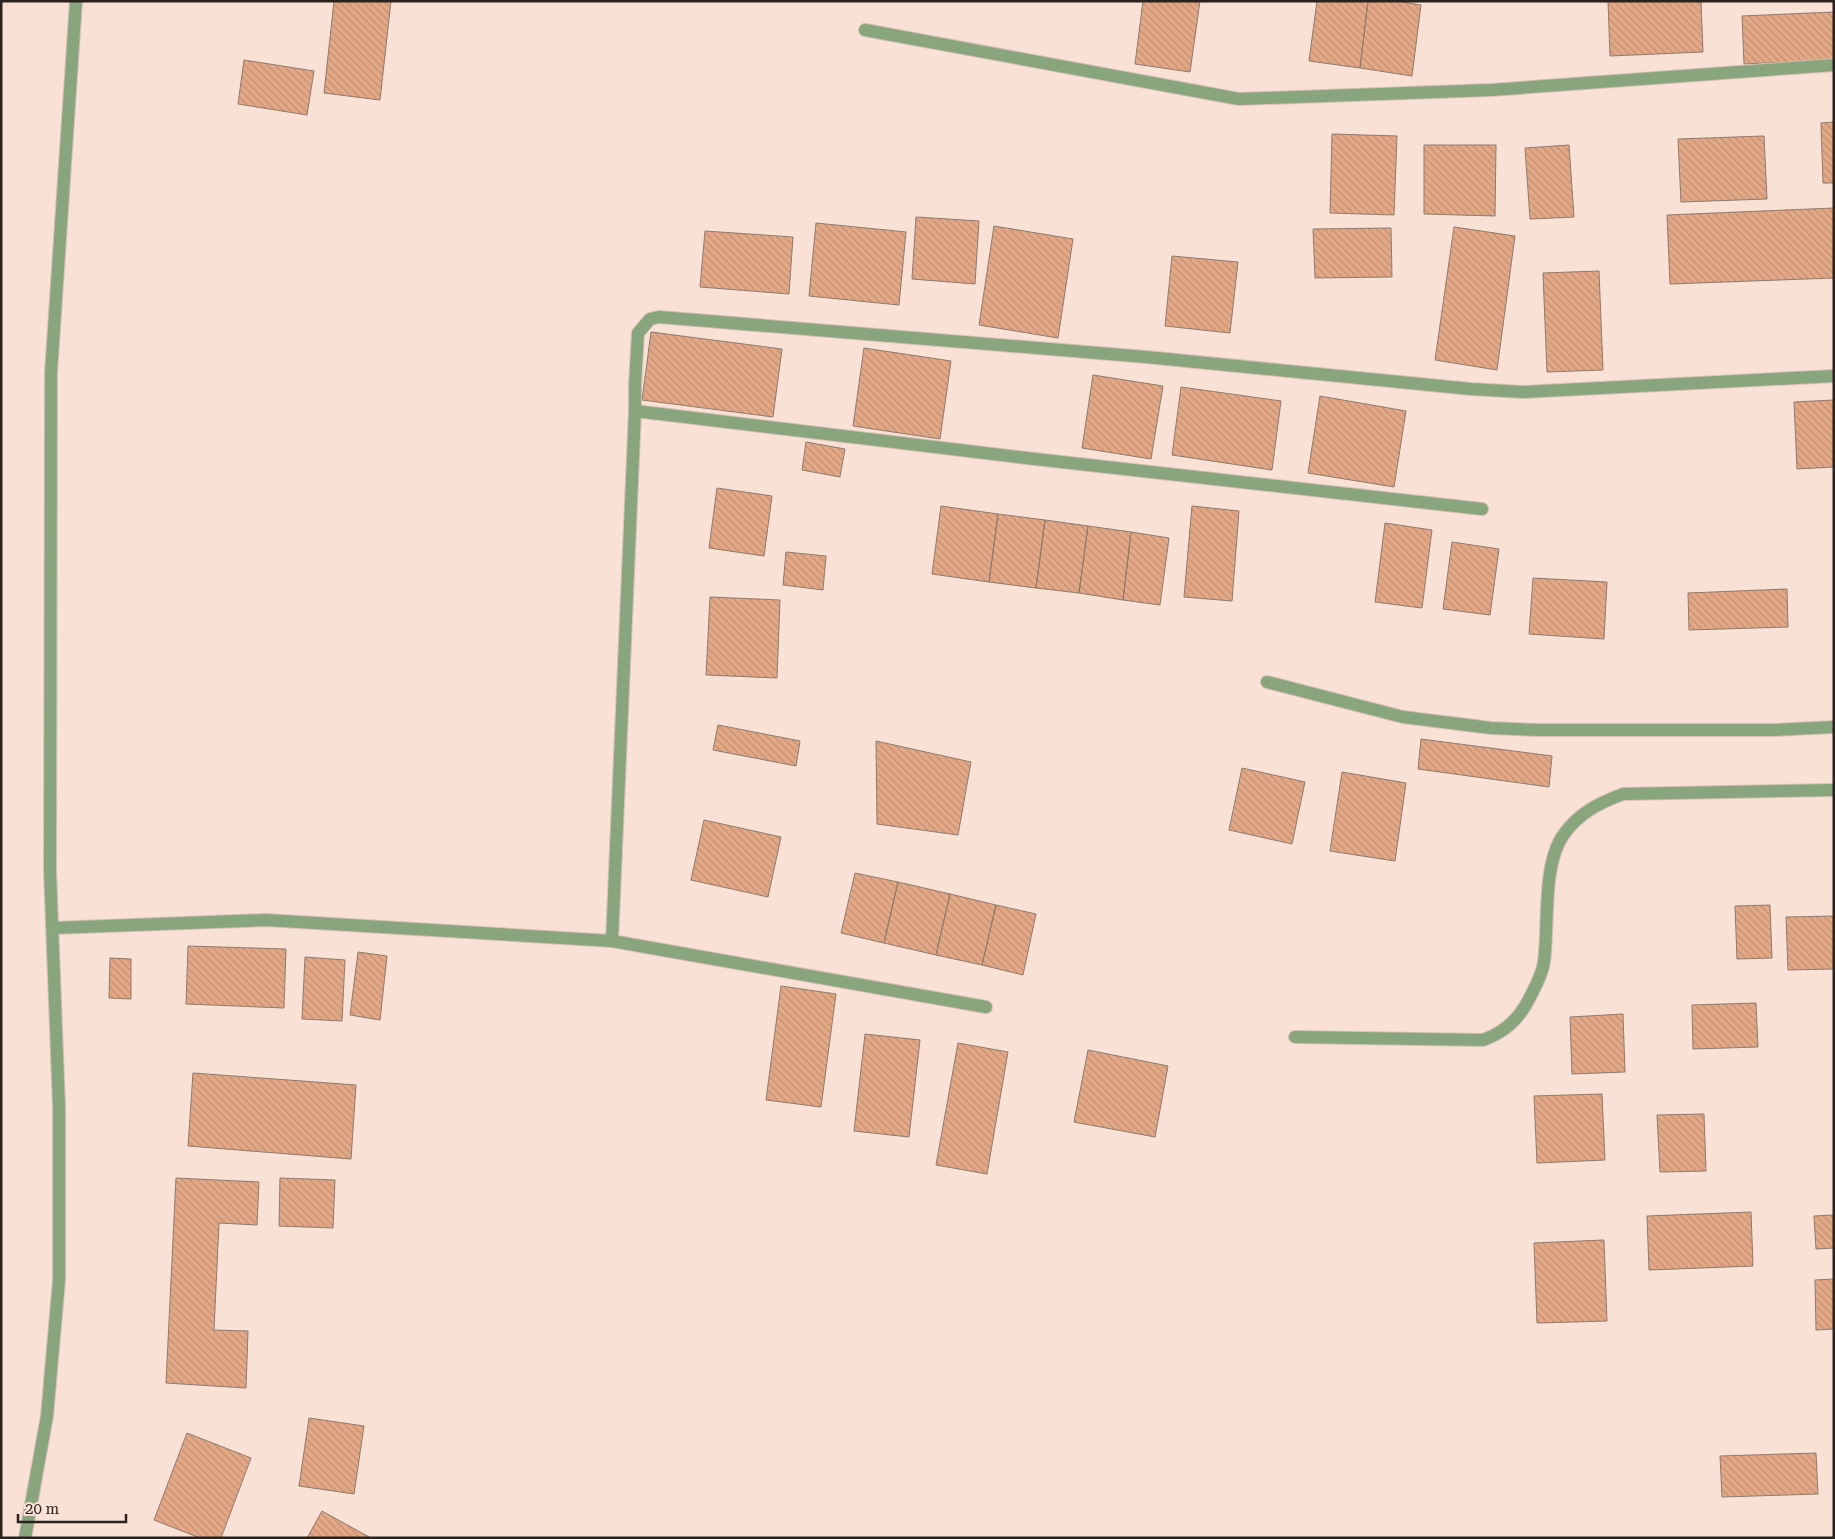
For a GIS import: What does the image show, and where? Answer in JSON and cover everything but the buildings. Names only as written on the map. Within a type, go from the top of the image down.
[{"type":"street","points":[[25,1538],[47,1416],[59,1280],[59,1108],[50,871],[51,373],[76,1]]},
{"type":"street","points":[[865,30],[1239,99],[1491,90],[1834,65]]},
{"type":"street","points":[[612,941],[635,411],[634,385],[638,333],[650,319],[659,317],[1146,357],[1470,389],[1523,392],[1834,376]]},
{"type":"street","points":[[635,411],[1026,458],[1482,509]]},
{"type":"street","points":[[1267,682],[1403,717],[1491,728],[1538,730],[1774,730],[1834,727]]},
{"type":"street","points":[[1295,1037],[1483,1040],[1496,1036],[1517,1019],[1537,984],[1544,964],[1552,860],[1563,836],[1573,823],[1578,817],[1599,803],[1623,794],[1834,790]]},
{"type":"street","points":[[53,928],[266,920],[612,941],[986,1007]]}]
